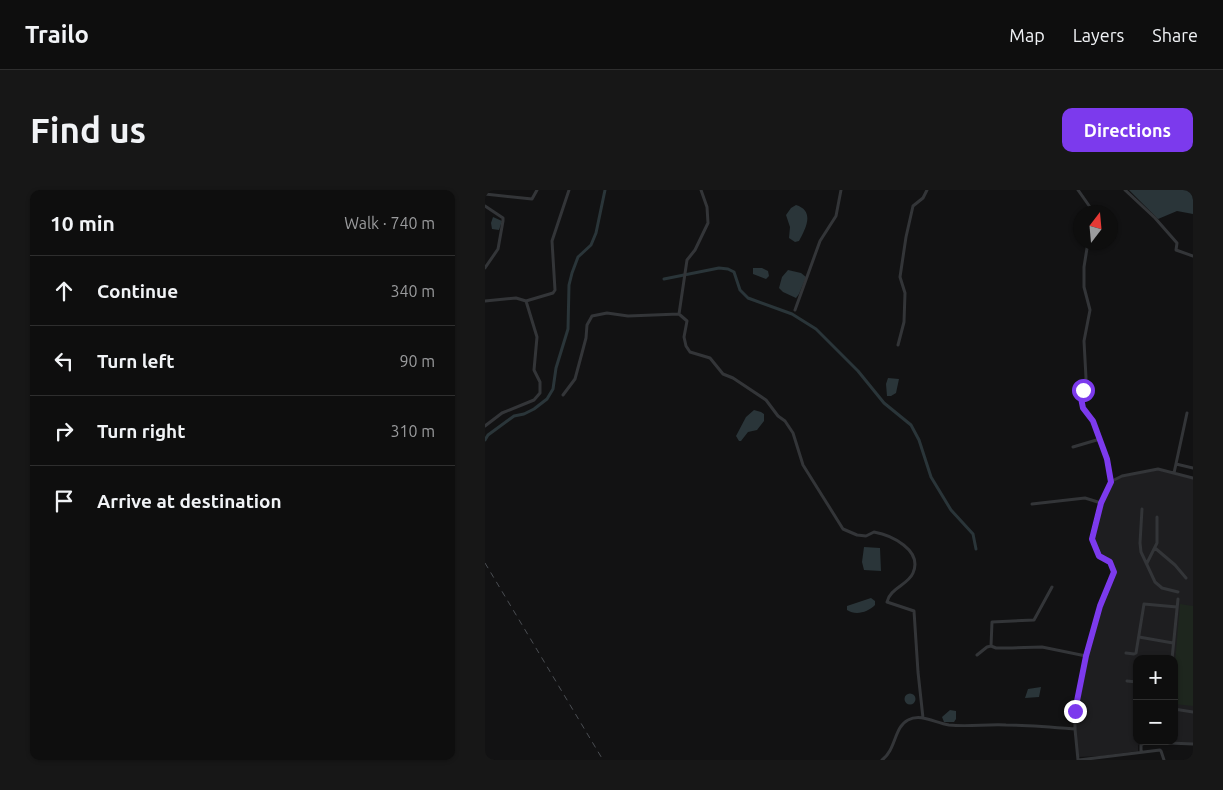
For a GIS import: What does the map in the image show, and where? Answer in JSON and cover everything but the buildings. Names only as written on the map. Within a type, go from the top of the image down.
[{"type":"street","points":[[485,194],[532,199],[537,190]]},
{"type":"street","points":[[485,301],[516,298],[526,302],[553,293],[555,290],[552,241],[569,190]]},
{"type":"street","points":[[679,314],[688,257],[695,250],[708,223],[707,207],[701,190]]},
{"type":"street","points":[[795,310],[820,241],[836,216],[841,190]]},
{"type":"street","points":[[898,345],[903,322],[905,293],[900,277],[911,209],[923,198],[927,190]]},
{"type":"street","points":[[1079,190],[1087,205]]},
{"type":"street","points":[[1125,190],[1177,243],[1176,250],[1193,256]]},
{"type":"street","points":[[485,206],[503,218],[498,249],[485,268]]},
{"type":"street","points":[[1087,250],[1084,287],[1090,310],[1084,341],[1086,378],[1081,398],[1083,408],[1093,421],[1100,439],[1107,459],[1111,482],[1101,503],[1092,539],[1099,556],[1110,562],[1114,572],[1100,606],[1086,656],[1075,711],[1078,760],[1161,750],[1164,760]]},
{"type":"street","points":[[485,426],[502,413],[534,400],[540,393],[540,382],[534,370],[537,337],[526,302]]},
{"type":"street","points":[[563,395],[575,379],[587,338],[587,325],[592,316],[607,313],[628,316],[679,314],[687,321],[684,337],[690,352],[710,358],[723,374],[733,378],[766,400],[778,416],[785,421],[793,433],[803,465],[843,528],[865,536],[874,532],[879,533],[903,544],[912,553],[913,572],[891,594],[887,602],[914,611],[923,718]]},
{"type":"street","points":[[1173,473],[1187,413]]},
{"type":"street","points":[[1073,447],[1100,439]]},
{"type":"street","points":[[1176,464],[1193,468]]},
{"type":"street","points":[[1111,482],[1122,476],[1158,469],[1193,478]]},
{"type":"street","points":[[1032,504],[1085,498],[1101,503]]},
{"type":"street","points":[[1142,509],[1139,543],[1141,552],[1155,582],[1161,588],[1178,592]]},
{"type":"street","points":[[1147,564],[1155,548],[1157,518]]},
{"type":"street","points":[[1155,548],[1185,578]]},
{"type":"street","points":[[991,646],[993,621],[1015,622],[1034,620],[1052,587]]},
{"type":"street","points":[[1172,655],[1178,599]]},
{"type":"street","points":[[1126,653],[1135,654],[1144,604],[1177,607]]},
{"type":"street","points":[[1139,637],[1173,643]]},
{"type":"street","points":[[977,655],[991,646],[996,648],[1042,647],[1086,656]]},
{"type":"street","points":[[1127,681],[1133,682]]},
{"type":"street","points":[[1178,710],[1193,712]]},
{"type":"street","points":[[881,760],[887,756],[895,742],[899,728],[906,721],[915,717],[948,725],[1007,725],[1075,729]]},
{"type":"street","points":[[1141,752],[1141,745],[1146,742],[1193,744]]},
{"type":"shaded area","points":[[1129,190],[1187,190],[1193,193],[1193,214],[1177,211],[1158,219]]},
{"type":"shaded area","points":[[796,205],[805,211],[807,220],[799,241],[795,242],[789,238],[790,227],[786,215]]},
{"type":"shaded area","points":[[493,217],[502,221],[499,230],[492,229]]},
{"type":"shaded area","points":[[753,268],[762,268],[768,271],[769,276],[766,279],[753,274]]},
{"type":"shaded area","points":[[788,270],[801,273],[806,277],[796,298],[779,288],[782,277]]},
{"type":"shaded area","points":[[888,378],[899,379],[896,393],[891,396],[887,396],[886,384]]},
{"type":"shaded area","points":[[754,410],[764,414],[764,421],[757,430],[748,432],[739,441],[736,436],[746,417]]},
{"type":"shaded area","points":[[1158,470],[1193,479],[1193,744],[1178,743],[1178,655],[1133,655],[1133,745],[1138,745],[1138,751],[1078,757],[1075,722],[1079,695],[1101,606],[1113,578],[1113,567],[1100,556],[1093,539],[1101,504],[1112,481],[1122,477]]},
{"type":"shaded area","points":[[864,547],[880,548],[881,571],[864,570],[862,562]]},
{"type":"shaded area","points":[[871,598],[875,601],[875,605],[869,610],[854,613],[847,610],[847,606]]},
{"type":"shaded area","points":[[1180,604],[1193,606],[1193,706],[1178,704],[1178,655],[1176,655]]},
{"type":"shaded area","points":[[1041,687],[1039,697],[1025,698],[1028,689]]},
{"type":"shaded area","points":[[910,693],[916,699],[910,705],[904,699]]},
{"type":"shaded area","points":[[950,710],[956,711],[956,719],[954,722],[944,722],[942,717]]},
{"type":"waterway","points":[[485,440],[488,435],[514,416],[534,409],[547,399],[553,389],[556,368],[568,329],[569,285],[572,273],[578,257],[591,245],[596,233],[605,190]]},
{"type":"waterway","points":[[664,279],[719,268],[728,269],[734,272],[740,290],[748,298],[792,314],[816,329],[858,371],[884,403],[911,425],[919,440],[931,477],[951,510],[973,534],[976,549]]},
{"type":"railway","points":[[485,563],[603,760]]},
{"type":"route","points":[[1075,711],[1086,656],[1100,606],[1114,572],[1110,562],[1099,556],[1092,539],[1101,503],[1111,482],[1107,459],[1093,421],[1083,408],[1081,398],[1083,390]]}]
